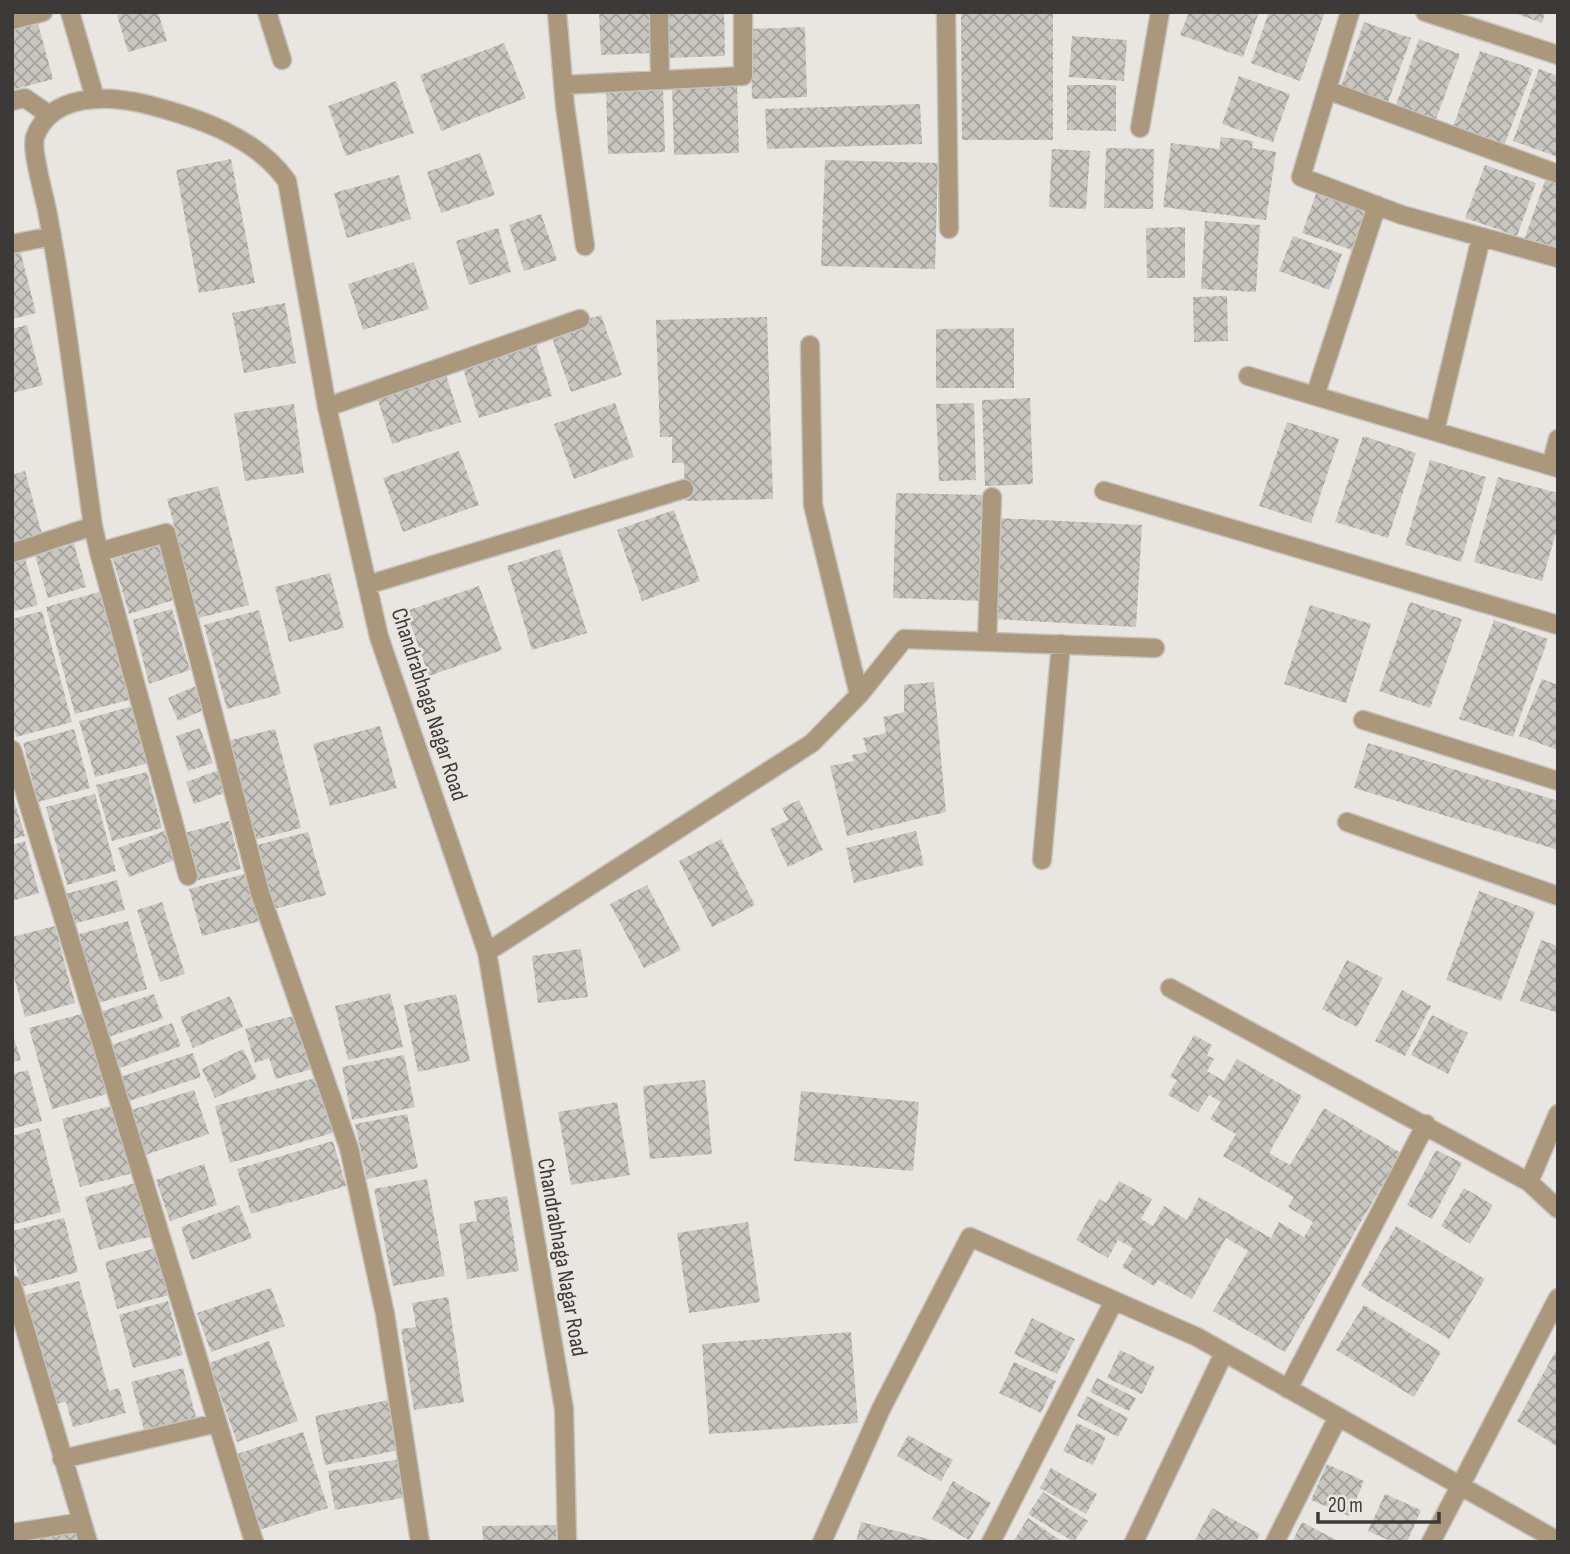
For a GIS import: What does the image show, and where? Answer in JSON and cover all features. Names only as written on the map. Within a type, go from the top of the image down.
[{"type":"street","points":[[12,20],[43,12]]},
{"type":"street","points":[[70,12],[95,98],[48,114],[34,140],[52,236],[93,526],[188,876]]},
{"type":"street","points":[[267,12],[282,60]]},
{"type":"street","points":[[557,12],[563,85],[585,246]]},
{"type":"street","points":[[659,12],[660,80]]},
{"type":"street","points":[[563,85],[743,76],[743,12]]},
{"type":"street","points":[[946,12],[949,229]]},
{"type":"street","points":[[1140,128],[1160,12]]},
{"type":"street","points":[[1350,12],[1301,177],[1377,205],[1558,258]]},
{"type":"street","points":[[1425,12],[1558,55]]},
{"type":"street","points":[[1327,90],[1558,174]]},
{"type":"street","points":[[12,101],[25,98],[48,114]]},
{"type":"street","name":"Chandrabhaga Nagar Road","points":[[95,98],[124,99],[213,126],[256,148],[274,163],[287,181],[327,407],[379,638],[487,952],[564,1409],[567,1542]]},
{"type":"street","points":[[1315,396],[1377,205]]},
{"type":"street","points":[[12,244],[52,236]]},
{"type":"street","points":[[1435,431],[1482,237]]},
{"type":"street","points":[[327,407],[580,319]]},
{"type":"street","points":[[810,345],[813,505],[859,695]]},
{"type":"street","points":[[1248,376],[1554,467],[1558,439]]},
{"type":"street","points":[[367,585],[684,489]]},
{"type":"street","points":[[1104,491],[1558,625]]},
{"type":"street","points":[[987,642],[992,498]]},
{"type":"street","points":[[12,553],[93,526]]},
{"type":"street","points":[[99,552],[166,533],[260,893],[349,1148],[385,1314],[420,1542]]},
{"type":"street","points":[[487,952],[812,743],[859,695],[904,639],[1156,648]]},
{"type":"street","points":[[1042,860],[1061,644]]},
{"type":"street","points":[[1363,720],[1558,781]]},
{"type":"street","points":[[12,750],[254,1542]]},
{"type":"street","points":[[1347,822],[1558,896]]},
{"type":"street","points":[[1170,988],[1529,1182],[1558,1209]]},
{"type":"street","points":[[1529,1182],[1558,1114]]},
{"type":"street","points":[[1288,1389],[1426,1124]]},
{"type":"street","points":[[822,1542],[881,1409],[970,1237],[1224,1353],[1558,1541]]},
{"type":"street","points":[[12,1285],[88,1542]]},
{"type":"street","points":[[1432,1542],[1558,1298]]},
{"type":"street","points":[[991,1542],[1114,1301]]},
{"type":"street","points":[[1134,1542],[1224,1353]]},
{"type":"street","points":[[1275,1542],[1338,1417]]},
{"type":"street","points":[[62,1459],[217,1423]]},
{"type":"street","points":[[12,1533],[82,1522]]},
{"type":"building","points":[[128,12],[158,12],[167,41],[128,52],[117,15]]},
{"type":"building","points":[[599,12],[652,12],[654,53],[601,55]]},
{"type":"building","points":[[666,12],[724,12],[725,56],[668,58]]},
{"type":"building","points":[[961,12],[1053,12],[1053,140],[962,140]]},
{"type":"building","points":[[1189,12],[1259,12],[1243,57],[1180,35]]},
{"type":"building","points":[[1269,12],[1324,14],[1300,81],[1251,63]]},
{"type":"building","points":[[1512,12],[1545,12],[1542,23]]},
{"type":"building","points":[[37,20],[53,79],[12,90],[12,26]]},
{"type":"building","points":[[1364,22],[1411,38],[1386,108],[1339,92]]},
{"type":"building","points":[[805,27],[807,97],[752,99],[750,29]]},
{"type":"building","points":[[1072,36],[1127,40],[1124,81],[1069,77]]},
{"type":"building","points":[[1419,39],[1460,54],[1435,122],[1395,108]]},
{"type":"building","points":[[504,43],[526,98],[441,131],[420,75]]},
{"type":"building","points":[[1480,51],[1533,69],[1504,146],[1453,127]]},
{"type":"building","points":[[1539,69],[1558,76],[1558,157],[1513,141]]},
{"type":"building","points":[[1239,76],[1290,94],[1273,142],[1222,124]]},
{"type":"building","points":[[396,81],[414,133],[346,156],[328,106]]},
{"type":"building","points":[[737,85],[739,153],[674,155],[672,88]]},
{"type":"building","points":[[1067,85],[1116,85],[1116,131],[1067,130]]},
{"type":"building","points":[[663,87],[665,152],[608,154],[606,89]]},
{"type":"building","points":[[920,104],[922,144],[767,149],[765,109]]},
{"type":"building","points":[[1221,137],[1253,141],[1252,148],[1276,152],[1266,220],[1163,207],[1171,143],[1219,149]]},
{"type":"building","points":[[1106,148],[1154,149],[1153,209],[1104,208]]},
{"type":"building","points":[[1052,149],[1090,151],[1086,209],[1049,207]]},
{"type":"building","points":[[480,153],[495,195],[441,213],[427,172]]},
{"type":"building","points":[[231,159],[255,283],[199,293],[176,170]]},
{"type":"building","points":[[825,160],[938,163],[935,269],[821,266]]},
{"type":"building","points":[[1485,165],[1536,183],[1517,236],[1465,218]]},
{"type":"building","points":[[399,175],[411,219],[347,238],[334,193]]},
{"type":"building","points":[[1546,178],[1558,182],[1558,252],[1524,240]]},
{"type":"building","points":[[1317,191],[1366,208],[1352,250],[1302,233]]},
{"type":"building","points":[[541,214],[557,260],[524,271],[509,225]]},
{"type":"building","points":[[1205,221],[1260,225],[1256,292],[1201,289]]},
{"type":"building","points":[[1185,227],[1185,278],[1147,278],[1146,228]]},
{"type":"building","points":[[498,228],[511,272],[469,285],[456,241]]},
{"type":"building","points":[[1293,236],[1342,254],[1329,290],[1279,271]]},
{"type":"building","points":[[20,250],[36,313],[12,319],[12,252]]},
{"type":"building","points":[[414,262],[429,309],[363,330],[348,284]]},
{"type":"building","points":[[1227,296],[1228,341],[1194,342],[1193,297]]},
{"type":"building","points":[[285,303],[296,363],[244,373],[232,313]]},
{"type":"building","points":[[601,315],[622,375],[571,392],[550,332]]},
{"type":"building","points":[[767,317],[773,499],[685,501],[684,463],[672,463],[672,437],[660,437],[656,320]]},
{"type":"building","points":[[27,325],[43,385],[12,393],[12,329]]},
{"type":"building","points":[[1014,328],[1014,388],[936,388],[936,329]]},
{"type":"building","points":[[535,340],[552,396],[479,418],[461,363]]},
{"type":"building","points":[[445,372],[461,422],[392,444],[376,394]]},
{"type":"building","points":[[1030,398],[1033,484],[985,486],[982,400]]},
{"type":"building","points":[[615,403],[634,457],[574,479],[554,424]]},
{"type":"building","points":[[974,403],[976,480],[939,481],[936,404]]},
{"type":"building","points":[[294,404],[304,473],[245,481],[234,413]]},
{"type":"building","points":[[1287,422],[1339,439],[1311,523],[1259,506]]},
{"type":"building","points":[[1363,436],[1416,453],[1388,538],[1335,522]]},
{"type":"building","points":[[459,451],[479,505],[403,532],[383,478]]},
{"type":"building","points":[[1430,460],[1486,477],[1461,562],[1405,545]]},
{"type":"building","points":[[25,471],[42,534],[12,542],[12,475]]},
{"type":"building","points":[[1498,477],[1558,493],[1558,526],[1542,581],[1474,562]]},
{"type":"building","points":[[218,486],[249,605],[199,618],[167,499]]},
{"type":"building","points":[[896,493],[986,495],[983,601],[893,598]]},
{"type":"building","points":[[674,510],[700,581],[642,601],[617,530]]},
{"type":"building","points":[[999,518],[1142,525],[1136,627],[994,619]]},
{"type":"building","points":[[74,544],[86,587],[48,598],[35,556]]},
{"type":"building","points":[[160,545],[177,599],[129,614],[113,559]]},
{"type":"building","points":[[560,549],[587,633],[532,650],[507,566]]},
{"type":"building","points":[[25,558],[38,605],[12,612],[12,561]]},
{"type":"building","points":[[330,573],[344,628],[289,642],[275,587]]},
{"type":"building","points":[[479,586],[502,650],[429,676],[406,611]]},
{"type":"building","points":[[106,590],[136,698],[75,714],[46,607]]},
{"type":"building","points":[[1410,602],[1462,619],[1430,708],[1379,691]]},
{"type":"building","points":[[1310,605],[1371,624],[1346,703],[1284,684]]},
{"type":"building","points":[[172,609],[190,670],[149,684],[133,620]]},
{"type":"building","points":[[259,610],[281,694],[227,709],[204,625]]},
{"type":"building","points":[[42,611],[72,722],[16,737],[12,721],[12,619]]},
{"type":"building","points":[[1494,620],[1548,639],[1513,737],[1459,719]]},
{"type":"building","points":[[1542,679],[1558,685],[1558,750],[1519,736]]},
{"type":"building","points":[[934,682],[946,812],[847,836],[830,766],[854,761],[852,755],[867,752],[863,738],[886,733],[883,717],[904,712],[904,685]]},
{"type":"building","points":[[196,686],[206,709],[178,721],[168,698]]},
{"type":"building","points":[[133,706],[149,763],[95,777],[79,721]]},
{"type":"building","points":[[380,726],[397,788],[330,806],[313,744]]},
{"type":"building","points":[[200,728],[213,763],[188,771],[176,736]]},
{"type":"building","points":[[74,729],[90,788],[38,802],[23,743]]},
{"type":"building","points":[[275,729],[301,828],[254,840],[227,741]]},
{"type":"building","points":[[1368,743],[1558,801],[1558,850],[1354,788]]},
{"type":"building","points":[[222,769],[230,791],[194,804],[186,782]]},
{"type":"building","points":[[147,772],[162,828],[112,841],[96,785]]},
{"type":"building","points":[[12,793],[25,836],[12,839]]},
{"type":"building","points":[[95,794],[116,871],[67,885],[46,807]]},
{"type":"building","points":[[799,800],[823,850],[788,867],[770,829],[788,820],[782,808]]},
{"type":"building","points":[[229,821],[241,869],[195,881],[181,834]]},
{"type":"building","points":[[167,830],[177,859],[129,877],[118,848]]},
{"type":"building","points":[[916,831],[924,865],[854,883],[846,848]]},
{"type":"building","points":[[308,832],[326,895],[274,909],[257,845]]},
{"type":"building","points":[[721,839],[755,905],[712,927],[679,861]]},
{"type":"building","points":[[25,841],[39,893],[12,901],[12,845]]},
{"type":"building","points":[[248,873],[261,921],[202,936],[189,889]]},
{"type":"building","points":[[117,880],[125,910],[73,924],[65,894]]},
{"type":"building","points":[[647,885],[681,950],[644,968],[610,904]]},
{"type":"building","points":[[1479,891],[1535,912],[1501,1001],[1446,980]]},
{"type":"building","points":[[162,902],[185,974],[160,982],[137,910]]},
{"type":"building","points":[[128,921],[147,989],[98,1003],[79,934]]},
{"type":"building","points":[[55,926],[75,1003],[25,1017],[12,970],[12,937]]},
{"type":"building","points":[[1541,940],[1558,946],[1558,1013],[1520,1001]]},
{"type":"building","points":[[581,949],[588,997],[538,1003],[532,956]]},
{"type":"building","points":[[1347,960],[1383,978],[1357,1027],[1322,1009]]},
{"type":"building","points":[[1402,990],[1431,1006],[1405,1056],[1375,1041]]},
{"type":"building","points":[[390,993],[403,1047],[348,1060],[335,1006]]},
{"type":"building","points":[[154,994],[163,1019],[108,1037],[100,1012]]},
{"type":"building","points":[[456,994],[470,1061],[418,1072],[404,1005]]},
{"type":"building","points":[[230,996],[243,1027],[193,1048],[180,1017]]},
{"type":"building","points":[[85,1013],[107,1094],[52,1109],[29,1028]]},
{"type":"building","points":[[297,1015],[312,1069],[276,1079],[269,1058],[255,1063],[245,1029]]},
{"type":"building","points":[[1432,1015],[1468,1033],[1448,1074],[1411,1055]]},
{"type":"building","points":[[172,1023],[181,1046],[117,1069],[109,1046]]},
{"type":"building","points":[[12,1032],[21,1060],[12,1062]]},
{"type":"building","points":[[1194,1035],[1212,1045],[1207,1055],[1214,1059],[1207,1071],[1224,1081],[1237,1059],[1302,1096],[1269,1153],[1290,1165],[1324,1108],[1401,1153],[1285,1352],[1213,1311],[1248,1251],[1226,1238],[1192,1299],[1158,1280],[1154,1286],[1122,1267],[1133,1248],[1118,1240],[1108,1258],[1076,1240],[1099,1199],[1106,1203],[1119,1181],[1152,1199],[1141,1219],[1153,1226],[1164,1206],[1187,1220],[1199,1197],[1271,1238],[1279,1222],[1304,1237],[1313,1222],[1288,1207],[1294,1197],[1223,1156],[1236,1134],[1210,1119],[1221,1102],[1209,1095],[1198,1112],[1168,1095],[1177,1080],[1170,1077]]},
{"type":"building","points":[[243,1049],[257,1078],[215,1098],[202,1069]]},
{"type":"building","points":[[193,1053],[201,1077],[126,1102],[117,1078]]},
{"type":"building","points":[[404,1055],[415,1107],[352,1120],[342,1067]]},
{"type":"building","points":[[28,1070],[42,1121],[12,1129],[12,1074]]},
{"type":"building","points":[[322,1076],[339,1131],[230,1163],[215,1106]]},
{"type":"building","points":[[705,1080],[712,1154],[650,1159],[643,1086]]},
{"type":"building","points":[[194,1090],[209,1134],[145,1155],[131,1110]]},
{"type":"building","points":[[801,1091],[919,1102],[913,1171],[794,1161]]},
{"type":"building","points":[[617,1102],[630,1175],[571,1185],[558,1112]]},
{"type":"building","points":[[114,1105],[133,1173],[80,1187],[62,1119]]},
{"type":"building","points":[[407,1114],[418,1168],[367,1179],[355,1124]]},
{"type":"building","points":[[39,1128],[61,1212],[12,1225],[12,1136]]},
{"type":"building","points":[[333,1141],[346,1186],[251,1214],[237,1169]]},
{"type":"building","points":[[1436,1150],[1462,1163],[1432,1219],[1407,1205]]},
{"type":"building","points":[[204,1164],[217,1205],[170,1221],[156,1180]]},
{"type":"building","points":[[427,1179],[445,1276],[393,1286],[374,1189]]},
{"type":"building","points":[[139,1182],[153,1236],[99,1250],[85,1197]]},
{"type":"building","points":[[1464,1188],[1493,1205],[1470,1244],[1441,1226]]},
{"type":"building","points":[[507,1196],[519,1271],[467,1279],[459,1224],[477,1221],[474,1201]]},
{"type":"building","points":[[239,1205],[252,1238],[192,1260],[181,1227]]},
{"type":"building","points":[[64,1218],[78,1272],[21,1287],[12,1253],[12,1231]]},
{"type":"building","points":[[748,1222],[760,1302],[689,1313],[677,1233]]},
{"type":"building","points":[[1396,1226],[1485,1279],[1449,1339],[1361,1286]]},
{"type":"building","points":[[163,1246],[176,1293],[117,1309],[105,1262]]},
{"type":"building","points":[[79,1281],[109,1391],[119,1388],[126,1413],[73,1427],[66,1402],[55,1404],[25,1295]]},
{"type":"building","points":[[271,1288],[285,1326],[211,1352],[197,1313]]},
{"type":"building","points":[[448,1297],[464,1402],[414,1410],[401,1329],[416,1327],[412,1303]]},
{"type":"building","points":[[168,1301],[183,1355],[133,1368],[119,1315]]},
{"type":"building","points":[[1364,1305],[1441,1352],[1414,1397],[1336,1350]]},
{"type":"building","points":[[1032,1318],[1075,1339],[1057,1374],[1014,1354]]},
{"type":"building","points":[[851,1332],[858,1423],[709,1434],[702,1344]]},
{"type":"building","points":[[269,1341],[298,1421],[237,1442],[209,1363]]},
{"type":"building","points":[[1558,1347],[1558,1447],[1517,1421]]},
{"type":"building","points":[[1120,1350],[1155,1367],[1142,1394],[1107,1378]]},
{"type":"building","points":[[1014,1362],[1056,1381],[1041,1413],[999,1393]]},
{"type":"building","points":[[183,1368],[197,1421],[145,1434],[131,1382]]},
{"type":"building","points":[[1097,1378],[1136,1398],[1129,1411],[1090,1392]]},
{"type":"building","points":[[1087,1396],[1128,1418],[1118,1437],[1077,1416]]},
{"type":"building","points":[[388,1400],[399,1450],[325,1465],[315,1416]]},
{"type":"building","points":[[1077,1423],[1106,1437],[1093,1465],[1063,1451]]},
{"type":"building","points":[[303,1432],[328,1508],[259,1530],[234,1455]]},
{"type":"building","points":[[908,1435],[953,1460],[941,1481],[897,1456]]},
{"type":"building","points":[[401,1459],[408,1497],[335,1510],[328,1471]]},
{"type":"building","points":[[1327,1464],[1364,1481],[1349,1516],[1311,1500]]},
{"type":"building","points":[[1051,1468],[1097,1494],[1086,1514],[1040,1488]]},
{"type":"building","points":[[953,1481],[991,1503],[969,1540],[932,1519]]},
{"type":"building","points":[[1043,1492],[1088,1521],[1074,1542],[1028,1514]]},
{"type":"building","points":[[1385,1494],[1421,1510],[1407,1542],[1393,1542],[1368,1531]]},
{"type":"building","points":[[1212,1508],[1260,1534],[1256,1542],[1194,1542]]},
{"type":"building","points":[[1028,1518],[1063,1542],[1013,1542]]},
{"type":"building","points":[[861,1522],[936,1541],[936,1542],[856,1542]]},
{"type":"building","points":[[1302,1522],[1340,1542],[1292,1542]]},
{"type":"building","points":[[556,1525],[556,1542],[483,1542],[482,1526]]},
{"type":"building","points":[[81,1532],[82,1542],[18,1542],[18,1540]]}]
